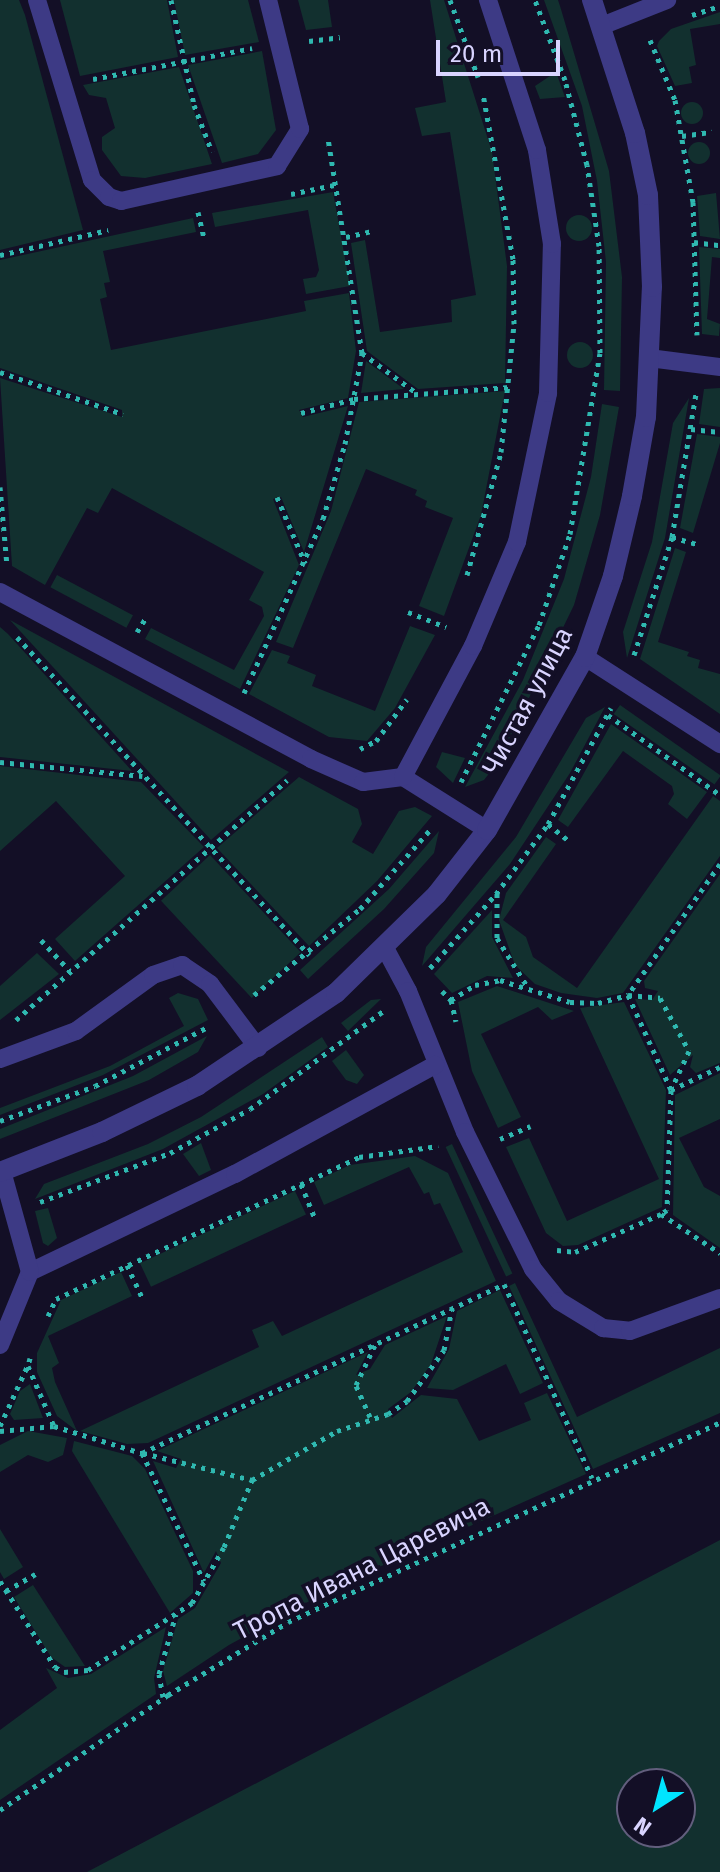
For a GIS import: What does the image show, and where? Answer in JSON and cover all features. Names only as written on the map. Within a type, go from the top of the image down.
[{"type":"street","name":"Чистая улица","points":[[1,1172],[143,1113],[258,1048],[336,993],[437,894],[487,830],[585,657],[613,576],[632,496],[649,358],[648,195],[604,25],[592,0]]},
{"type":"lane","points":[[37,0],[92,180],[109,197],[133,200],[277,166],[300,129],[268,0]]},
{"type":"lane","points":[[403,777],[473,646],[517,542],[548,393],[552,244],[537,150],[488,0]]},
{"type":"lane","points":[[604,25],[667,0]]},
{"type":"lane","points":[[649,358],[720,367]]},
{"type":"lane","points":[[0,592],[311,759],[363,782],[403,777],[487,830]]},
{"type":"lane","points":[[585,657],[720,744]]},
{"type":"lane","points":[[385,948],[408,991],[435,1065],[533,1269],[559,1301],[603,1328],[630,1331],[720,1298]]},
{"type":"lane","points":[[0,1059],[76,1031],[173,966],[203,977],[258,1048]]},
{"type":"lane","points":[[30,1272],[235,1174],[435,1065]]},
{"type":"lane","points":[[0,1345],[30,1272],[1,1172]]},
{"type":"path","points":[[171,0],[182,62],[220,179]]},
{"type":"path","points":[[450,0],[482,88],[502,174],[513,259],[510,387],[501,452],[463,585]]},
{"type":"path","points":[[0,1121],[153,1059],[230,1013],[309,955],[378,889],[449,805],[539,625],[570,534],[600,353],[599,246],[587,165],[565,80],[535,0]]},
{"type":"path","points":[[457,1028],[451,1000],[424,974],[498,892],[548,824],[623,682],[672,537],[691,429],[696,365],[694,242],[675,100],[651,44],[644,8]]},
{"type":"path","points":[[301,28],[308,56]]},
{"type":"path","points":[[304,41],[340,37]]},
{"type":"path","points":[[64,85],[281,45]]},
{"type":"path","points":[[242,697],[306,564],[354,399],[362,353],[346,237],[325,127]]},
{"type":"path","points":[[682,136],[712,132]]},
{"type":"path","points":[[198,212],[204,238]]},
{"type":"path","points":[[346,237],[371,231]]},
{"type":"path","points":[[694,242],[720,245]]},
{"type":"path","points":[[362,353],[416,393]]},
{"type":"path","points":[[0,372],[123,414]]},
{"type":"path","points":[[301,413],[354,399],[510,387]]},
{"type":"path","points":[[691,429],[720,432]]},
{"type":"path","points":[[0,487],[8,569],[0,577]]},
{"type":"path","points":[[277,497],[306,564]]},
{"type":"path","points":[[672,537],[697,544]]},
{"type":"path","points":[[408,612],[446,627]]},
{"type":"path","points":[[439,640],[451,613]]},
{"type":"path","points":[[134,638],[147,616]]},
{"type":"path","points":[[5,624],[309,955]]},
{"type":"path","points":[[228,690],[256,704]]},
{"type":"path","points":[[0,1026],[14,1021],[212,848],[326,742],[362,749],[376,741],[411,692]]},
{"type":"path","points":[[608,715],[720,795]]},
{"type":"path","points":[[0,762],[144,776]]},
{"type":"path","points":[[548,824],[568,840]]},
{"type":"path","points":[[628,995],[720,864]]},
{"type":"path","points":[[498,892],[497,938],[527,986]]},
{"type":"path","points":[[41,940],[70,971]]},
{"type":"path","points":[[451,1000],[475,985],[500,980],[570,1002],[598,1003],[628,995],[660,998],[689,1051],[671,1090],[667,1210],[575,1252],[552,1247]]},
{"type":"path","points":[[11,1212],[170,1153],[250,1109],[325,1058],[408,991]]},
{"type":"path","points":[[628,995],[671,1090]]},
{"type":"path","points":[[671,1090],[720,1067]]},
{"type":"path","points":[[493,1126],[505,1154]]},
{"type":"path","points":[[499,1139],[530,1126]]},
{"type":"path","points":[[46,1322],[56,1299],[359,1157],[438,1146]]},
{"type":"path","points":[[301,1184],[315,1219]]},
{"type":"path","points":[[661,1214],[720,1253]]},
{"type":"path","points":[[127,1265],[143,1299]]},
{"type":"path","points":[[142,1453],[504,1284],[592,1478]]},
{"type":"path","points":[[0,1581],[47,1658],[64,1672],[88,1670],[192,1603],[252,1480],[370,1417],[388,1414],[407,1401],[428,1377],[444,1350],[452,1308]]},
{"type":"path","points":[[370,1417],[356,1385],[375,1344]]},
{"type":"path","points":[[35,1345],[0,1428],[54,1426],[142,1453],[252,1480]]},
{"type":"path","points":[[28,1366],[54,1426]]},
{"type":"path","name":"Тропа Ивана Царевича","points":[[0,1810],[164,1698],[288,1622],[592,1478],[720,1422]]},
{"type":"path","points":[[142,1453],[204,1581]]},
{"type":"path","points":[[6,1591],[35,1574]]},
{"type":"path","points":[[164,1698],[159,1674],[176,1613]]},
{"type":"green space","points":[[0,0],[19,0],[25,15],[83,230],[0,250]]},
{"type":"green space","points":[[60,0],[167,0],[178,57],[80,76]]},
{"type":"green space","points":[[174,0],[248,0],[259,42],[185,55]]},
{"type":"green space","points":[[298,0],[328,0],[332,27],[306,30]]},
{"type":"green space","points":[[430,0],[444,0],[492,152],[507,266],[505,383],[418,389],[367,351],[351,243],[365,240],[380,332],[452,322],[451,300],[476,295],[450,132],[422,136],[415,108],[446,102]]},
{"type":"green space","points":[[544,0],[558,0],[609,171],[622,277],[620,391],[604,390],[606,262],[597,181],[582,106]]},
{"type":"green space","points":[[720,12],[720,24],[690,29],[696,65],[689,67],[692,83],[675,86],[657,46],[659,41],[671,29]]},
{"type":"green space","points":[[262,51],[276,130],[258,154],[222,163],[188,65]]},
{"type":"green space","points":[[179,67],[212,164],[145,178],[121,176],[102,150],[102,137],[115,128],[106,98],[89,95],[83,85]]},
{"type":"green space","points":[[556,72],[565,97],[540,99],[535,86]]},
{"type":"green space","points":[[692,102],[700,105],[703,113],[700,121],[692,124],[684,121],[681,113],[684,105]]},
{"type":"green space","points":[[699,142],[707,145],[710,153],[707,161],[699,164],[691,161],[688,153],[691,145]]},
{"type":"green space","points":[[333,192],[350,286],[306,294],[303,279],[316,277],[319,270],[308,210],[215,227],[212,213]]},
{"type":"green space","points":[[716,193],[720,239],[700,236],[697,196]]},
{"type":"green space","points":[[579,215],[588,219],[592,228],[588,237],[579,241],[570,237],[566,228],[570,219]]},
{"type":"green space","points":[[193,218],[196,232],[103,251],[110,282],[104,283],[107,297],[100,299],[111,350],[306,311],[304,301],[349,293],[356,351],[348,398],[299,410],[303,417],[348,406],[304,552],[281,497],[273,499],[299,565],[240,689],[145,639],[151,628],[234,670],[264,616],[262,607],[249,600],[264,572],[112,488],[98,513],[87,508],[45,585],[12,566],[0,378],[122,417],[122,410],[0,368],[0,260]]},
{"type":"green space","points":[[699,247],[720,249],[720,258],[712,257],[707,319],[720,324],[719,336],[702,334]]},
{"type":"green space","points":[[580,342],[589,346],[593,355],[589,364],[580,368],[571,364],[567,355],[571,346]]},
{"type":"green space","points":[[366,361],[404,389],[361,393]]},
{"type":"green space","points":[[720,388],[720,427],[699,424],[704,389]]},
{"type":"green space","points":[[505,391],[481,515],[444,616],[419,606],[453,518],[425,507],[427,501],[415,495],[417,490],[366,469],[293,648],[276,642],[331,511],[359,402]]},
{"type":"green space","points":[[689,398],[665,538],[627,658],[623,632],[652,542],[673,423]]},
{"type":"green space","points":[[602,404],[619,407],[600,515],[574,605],[498,762],[484,780],[465,787],[523,680],[564,579],[591,477]]},
{"type":"green space","points":[[697,434],[720,437],[720,443],[693,533],[680,528]]},
{"type":"green space","points":[[675,548],[686,552],[658,642],[689,652],[687,656],[700,660],[698,668],[720,674],[720,714],[640,659]]},
{"type":"green space","points":[[57,575],[133,615],[126,628],[50,587]]},
{"type":"green space","points":[[10,620],[289,772],[211,840]]},
{"type":"green space","points":[[410,626],[435,635],[395,708],[367,741],[329,737],[249,694],[272,650],[290,656],[287,663],[316,675],[312,686],[375,711]]},
{"type":"green space","points":[[0,627],[8,634],[132,771],[0,757]]},
{"type":"green space","points":[[620,705],[720,775],[714,785],[614,714]]},
{"type":"green space","points":[[605,707],[570,773],[510,864],[422,966],[426,947],[516,837],[586,718]]},
{"type":"green space","points":[[611,724],[707,792],[687,819],[668,804],[674,794],[672,786],[623,751],[568,827],[558,820]]},
{"type":"green space","points":[[442,752],[465,758],[453,783],[436,767]]},
{"type":"green space","points":[[0,766],[141,782],[204,847],[75,961],[55,939],[125,876],[56,801],[0,851]]},
{"type":"green space","points":[[299,777],[358,809],[362,824],[352,842],[373,854],[399,811],[415,807],[432,816],[377,881],[309,946],[217,848]]},
{"type":"green space","points":[[713,796],[720,801],[720,856],[623,993],[597,998],[561,993],[535,984],[515,965],[499,920],[506,893],[546,837],[556,844],[503,920],[526,937],[533,957],[577,988]]},
{"type":"green space","points":[[439,831],[434,853],[384,909],[308,979],[300,970],[389,889]]},
{"type":"green space","points":[[210,855],[301,952],[252,998],[161,901]]},
{"type":"green space","points":[[720,874],[720,1063],[696,1073],[690,1067],[693,1055],[670,1075],[635,999],[652,1000],[658,991],[645,988],[644,981]]},
{"type":"green space","points":[[492,910],[492,937],[513,978],[487,976],[452,993],[434,974]]},
{"type":"green space","points":[[37,953],[59,974],[0,1020],[0,986]]},
{"type":"green space","points":[[497,986],[574,1011],[552,1020],[538,1007],[481,1034],[521,1117],[498,1128],[472,1071],[458,1002]]},
{"type":"green space","points":[[178,993],[198,999],[208,1020],[103,1075],[0,1115],[0,1108],[110,1066],[184,1026],[169,998]]},
{"type":"green space","points":[[381,999],[348,1031],[341,1023],[371,1000]]},
{"type":"green space","points":[[624,1002],[666,1090],[662,1207],[578,1245],[563,1246],[546,1233],[506,1147],[529,1138],[567,1221],[659,1179],[580,1008]]},
{"type":"green space","points":[[207,1036],[198,1052],[149,1080],[0,1139],[0,1129],[133,1076]]},
{"type":"green space","points":[[322,1037],[328,1047],[263,1094],[163,1149],[35,1199],[44,1184],[148,1144],[201,1117]]},
{"type":"green space","points":[[346,1050],[364,1075],[357,1084],[346,1080],[332,1061]]},
{"type":"green space","points":[[720,1073],[720,1119],[679,1138],[704,1187],[720,1196],[720,1248],[673,1215],[675,1095]]},
{"type":"green space","points":[[201,1143],[211,1170],[199,1176],[183,1154]]},
{"type":"green space","points":[[452,1144],[512,1274],[506,1277],[446,1147]]},
{"type":"green space","points":[[415,1156],[448,1173],[496,1281],[148,1443],[127,1444],[80,1431],[259,1347],[252,1330],[273,1321],[282,1336],[463,1252],[440,1203],[434,1205],[429,1192],[424,1194],[409,1167],[324,1205],[314,1182],[350,1165]]},
{"type":"green space","points":[[295,1191],[306,1215],[151,1287],[140,1263]]},
{"type":"green space","points":[[48,1208],[57,1238],[48,1246],[43,1243],[35,1211]]},
{"type":"green space","points":[[121,1272],[132,1296],[48,1336],[59,1363],[52,1368],[55,1382],[77,1431],[57,1416],[37,1372],[37,1353],[61,1300]]},
{"type":"green space","points":[[515,1283],[577,1417],[720,1348],[720,1413],[593,1469],[509,1286]]},
{"type":"green space","points":[[500,1290],[543,1383],[520,1394],[506,1364],[453,1390],[427,1388],[449,1349],[457,1311]]},
{"type":"green space","points":[[447,1316],[431,1364],[411,1392],[388,1409],[392,1418],[421,1395],[457,1399],[479,1441],[531,1420],[524,1403],[547,1393],[586,1474],[339,1585],[229,1645],[167,1686],[163,1671],[178,1619],[195,1608],[221,1563],[216,1551],[204,1573],[153,1461],[176,1468],[181,1459],[157,1451],[368,1352],[356,1375],[370,1369],[385,1345]]},
{"type":"green space","points":[[30,1384],[43,1418],[14,1420],[10,1414],[20,1391]]},
{"type":"green space","points":[[28,1431],[67,1438],[63,1455],[48,1462],[28,1455],[0,1472],[0,1445]]},
{"type":"green space","points":[[74,1441],[132,1456],[145,1469],[193,1571],[193,1593],[170,1613],[72,1451]]},
{"type":"green space","points":[[0,1529],[23,1567],[4,1579],[0,1572]]},
{"type":"green space","points":[[720,1540],[720,1872],[87,1872]]},
{"type":"green space","points":[[33,1585],[85,1666],[65,1667],[51,1657],[14,1597]]},
{"type":"green space","points":[[166,1627],[154,1678],[156,1694],[0,1800],[0,1730],[57,1688],[46,1668],[68,1678],[91,1674]]}]
